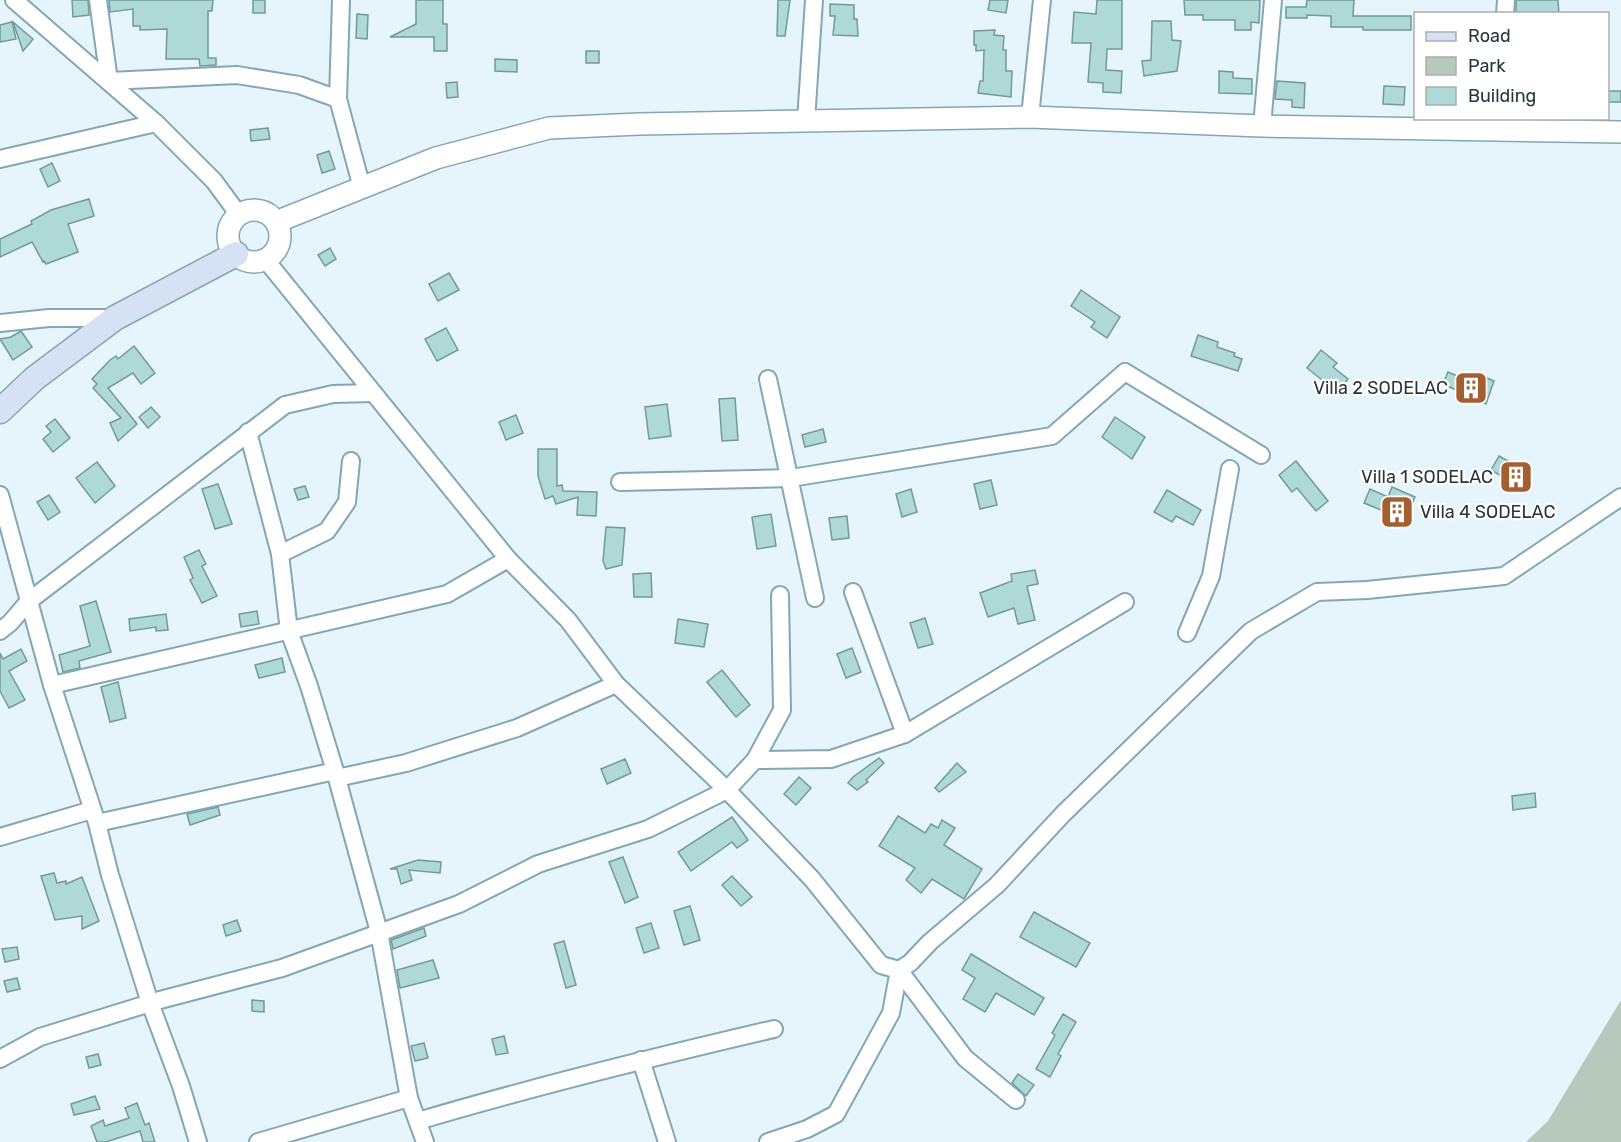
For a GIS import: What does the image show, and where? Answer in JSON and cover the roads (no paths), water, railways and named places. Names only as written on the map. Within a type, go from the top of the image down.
[{"type":"main road","points":[[0,411],[35,378],[115,318],[236,254]]},
{"type":"street","points":[[15,0],[156,123],[214,181],[239,215]]},
{"type":"street","points":[[98,0],[109,81]]},
{"type":"street","points":[[341,0],[338,99],[362,188]]},
{"type":"street","points":[[806,121],[814,0]]},
{"type":"street","points":[[1030,117],[1042,0]]},
{"type":"street","points":[[1262,126],[1274,0]]},
{"type":"street","points":[[109,81],[237,75],[298,85],[338,99]]},
{"type":"street","points":[[276,222],[436,158],[549,128],[639,124],[1030,117],[1262,126],[1497,124],[1621,132]]},
{"type":"street","points":[[0,159],[156,123]]},
{"type":"street","points":[[255,210],[271,216],[276,222],[280,232],[279,243],[274,253],[265,260],[246,261],[236,254],[229,241],[229,234],[233,221],[239,215],[255,210]]},
{"type":"street","points":[[265,260],[508,559],[568,620],[616,684],[727,790],[812,879],[881,965],[899,970],[965,1058],[1016,1100]]},
{"type":"street","points":[[0,323],[50,318],[115,318]]},
{"type":"street","points":[[620,482],[791,478],[1052,436],[1125,372],[1261,455]]},
{"type":"street","points":[[768,379],[816,598]]},
{"type":"street","points":[[0,631],[29,601],[285,405],[333,394],[373,393]]},
{"type":"street","points":[[248,432],[280,554],[289,631],[309,686],[336,775],[379,933],[409,1098],[425,1142]]},
{"type":"street","points":[[280,554],[327,531],[347,502],[351,461]]},
{"type":"street","points":[[1187,633],[1211,576],[1230,469]]},
{"type":"street","points":[[0,495],[52,685],[95,817],[110,875],[150,1003],[181,1086],[198,1142]]},
{"type":"street","points":[[768,1142],[807,1130],[836,1114],[891,1013],[899,970],[910,963],[930,942],[997,885],[1063,814],[1251,631],[1317,592],[1367,590],[1504,576],[1621,497]]},
{"type":"street","points":[[52,685],[447,594],[508,559]]},
{"type":"street","points":[[852,592],[905,734]]},
{"type":"street","points":[[0,1059],[40,1037],[150,1003],[282,968],[459,904],[538,864],[648,829],[727,790],[755,760],[782,711],[780,595]]},
{"type":"street","points":[[755,760],[831,759],[905,734],[1125,602]]},
{"type":"street","points":[[0,837],[95,817],[406,763],[517,728],[616,684]]},
{"type":"street","points":[[418,1121],[508,1094],[774,1029]]},
{"type":"street","points":[[641,1060],[667,1142]]},
{"type":"street","points":[[258,1142],[409,1098]]},
{"type":"place","name":"Villa 2 SODELAC","points":[[1471,388]]},
{"type":"place","name":"Villa 1 SODELAC","points":[[1516,477]]},
{"type":"place","name":"Villa 4 SODELAC","points":[[1397,512]]}]
